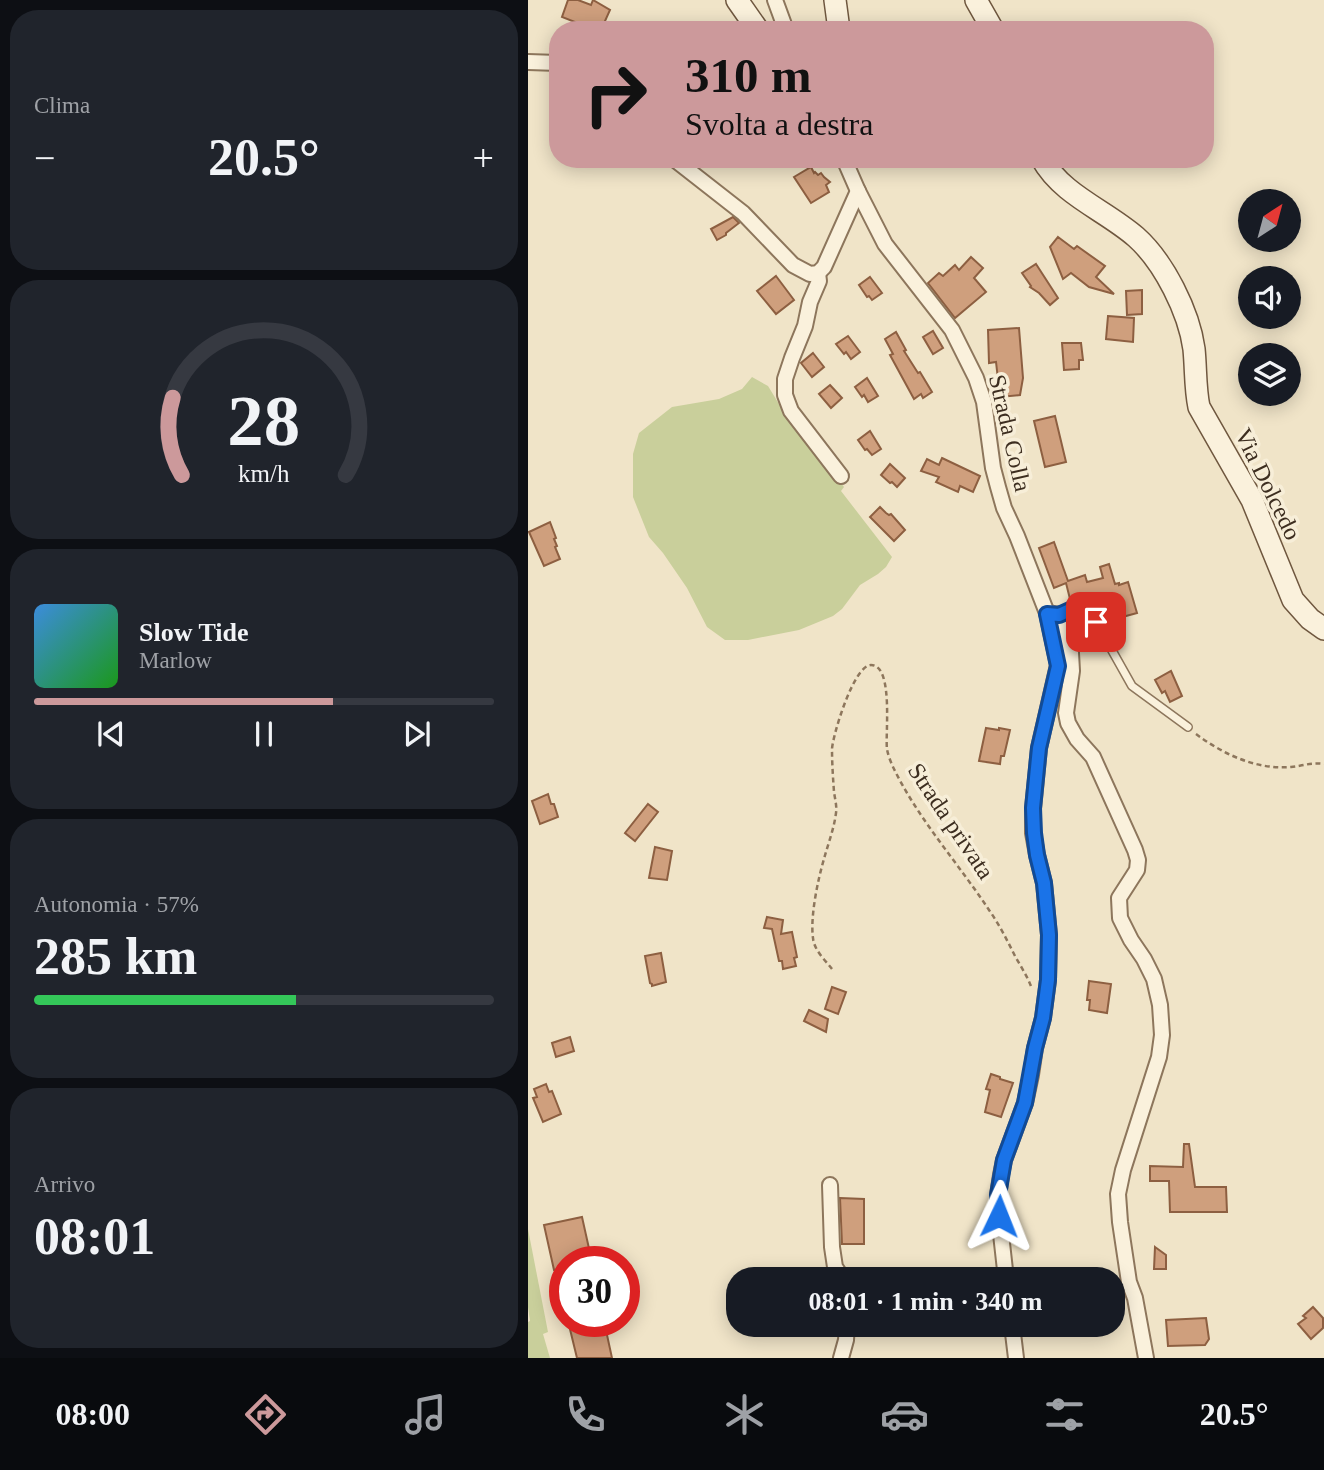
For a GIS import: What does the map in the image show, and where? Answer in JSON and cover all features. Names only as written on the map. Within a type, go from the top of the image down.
[{"type":"main road","points":[[737,0],[752,21]]},
{"type":"main road","points":[[835,0],[838,21]]},
{"type":"main road","points":[[976,0],[988,21]]},
{"type":"main road","name":"Via Dolcedo","points":[[1047,168],[1064,186],[1134,235],[1156,259],[1178,298],[1194,348],[1199,407],[1252,500],[1293,600],[1310,619],[1324,629]]},
{"type":"street","points":[[775,0],[783,21]]},
{"type":"street","points":[[528,62],[549,63]]},
{"type":"street","points":[[686,168],[743,213],[793,265],[810,274],[818,274]]},
{"type":"street","name":"Strada Colla","points":[[849,168],[890,252],[952,330],[976,378],[984,402],[993,468],[1004,508],[1053,614],[1058,666],[1039,748],[1033,808],[1034,833],[1044,883],[1049,935],[1048,980],[1025,1103],[1004,1160],[999,1185],[999,1216],[1005,1267]]},
{"type":"street","points":[[841,476],[791,411],[785,395],[785,379],[805,326],[810,302],[819,281],[818,274],[824,267],[858,191]]},
{"type":"street","points":[[1053,614],[1064,621],[1071,653],[1072,670],[1066,713],[1068,723],[1077,739],[1093,757],[1138,860],[1137,870],[1119,898],[1120,918],[1154,979],[1160,1005],[1162,1035],[1159,1057],[1118,1194],[1129,1282],[1135,1298],[1146,1358]]},
{"type":"street","points":[[830,1185],[832,1247],[836,1267]]},
{"type":"street","points":[[841,1358],[846,1337]]},
{"type":"street","points":[[1013,1337],[1016,1358]]},
{"type":"lane","points":[[1053,614],[1080,609],[1086,612],[1096,622],[1132,685],[1188,727]]},
{"type":"path","name":"Strada privata","points":[[832,969],[813,940],[816,898],[836,810],[832,748],[860,671],[872,665],[878,668],[883,677],[888,710],[887,749],[892,766],[930,827],[990,911],[1034,993]]},
{"type":"path","points":[[1188,727],[1222,750],[1261,767],[1324,764]]},
{"type":"green space","points":[[752,377],[768,386],[844,487],[841,491],[892,557],[878,574],[860,585],[842,609],[833,616],[799,630],[748,640],[725,640],[707,627],[687,588],[649,537],[633,497],[633,454],[639,433],[672,407],[719,399],[742,389]]},
{"type":"green space","points":[[528,1229],[548,1332],[543,1334],[550,1358],[528,1358]]},
{"type":"building","points":[[568,0],[578,0],[591,5],[593,0],[610,10],[605,21],[572,21],[562,17]]},
{"type":"building","points":[[812,168],[814,173],[821,173],[830,182],[826,185],[829,192],[811,203],[794,177]]},
{"type":"building","points":[[733,217],[739,223],[717,240],[711,229]]},
{"type":"building","points":[[1058,237],[1074,249],[1077,246],[1105,266],[1096,277],[1114,294],[1089,287],[1071,273],[1063,279],[1050,247]]},
{"type":"building","points":[[971,257],[983,268],[974,278],[986,292],[955,318],[928,283],[939,273],[943,276],[955,265],[959,270]]},
{"type":"building","points":[[1036,264],[1058,298],[1050,305],[1030,287],[1022,273]]},
{"type":"building","points":[[776,276],[794,300],[776,314],[757,291]]},
{"type":"building","points":[[870,277],[882,293],[872,300],[859,285]]},
{"type":"building","points":[[1142,290],[1142,314],[1127,315],[1126,291]]},
{"type":"building","points":[[1108,316],[1134,318],[1133,342],[1106,339]]},
{"type":"building","points":[[1019,328],[1023,378],[1020,395],[1000,397],[996,362],[989,363],[988,330]]},
{"type":"building","points":[[933,331],[943,348],[933,354],[923,337]]},
{"type":"building","points":[[896,332],[906,350],[904,351],[932,392],[923,398],[921,394],[914,399],[890,355],[893,354],[885,339]]},
{"type":"building","points":[[848,336],[860,352],[851,359],[836,344]]},
{"type":"building","points":[[1062,343],[1081,343],[1083,360],[1079,360],[1079,369],[1064,370]]},
{"type":"building","points":[[813,353],[824,367],[812,377],[801,363]]},
{"type":"building","points":[[867,378],[878,396],[868,402],[855,387]]},
{"type":"building","points":[[830,385],[842,398],[831,408],[819,394]]},
{"type":"building","points":[[1055,416],[1066,462],[1045,467],[1034,421]]},
{"type":"building","points":[[870,431],[881,449],[872,455],[858,440]]},
{"type":"building","points":[[942,458],[980,476],[973,492],[960,486],[958,492],[936,482],[939,477],[921,471],[927,459],[939,465]]},
{"type":"building","points":[[890,464],[905,478],[897,487],[881,475]]},
{"type":"building","points":[[880,507],[891,514],[905,530],[894,541],[870,517]]},
{"type":"building","points":[[550,522],[560,559],[544,566],[529,532]]},
{"type":"building","points":[[1054,542],[1068,581],[1085,575],[1087,582],[1103,578],[1100,567],[1109,564],[1115,584],[1128,582],[1137,613],[1115,619],[1108,595],[1071,603],[1066,583],[1054,588],[1039,548]]},
{"type":"building","points":[[1171,671],[1182,696],[1170,702],[1155,680]]},
{"type":"building","points":[[986,728],[1010,730],[1000,764],[979,761]]},
{"type":"building","points":[[548,794],[558,817],[540,824],[532,801]]},
{"type":"building","points":[[648,804],[658,812],[635,841],[625,833]]},
{"type":"building","points":[[655,847],[672,851],[667,880],[649,878]]},
{"type":"building","points":[[767,917],[783,920],[781,934],[792,932],[796,966],[783,969],[772,929],[764,928]]},
{"type":"building","points":[[661,953],[666,982],[652,986],[645,956]]},
{"type":"building","points":[[1089,981],[1111,984],[1107,1013],[1089,1010]]},
{"type":"building","points":[[832,987],[846,992],[838,1014],[825,1009]]},
{"type":"building","points":[[809,1010],[828,1019],[826,1032],[804,1021]]},
{"type":"building","points":[[570,1037],[574,1051],[556,1057],[552,1043]]},
{"type":"building","points":[[991,1074],[1013,1083],[1001,1117],[985,1112],[990,1090],[986,1089]]},
{"type":"building","points":[[546,1084],[549,1092],[552,1091],[561,1114],[543,1122],[533,1098],[537,1097],[534,1089]]},
{"type":"building","points":[[1184,1144],[1189,1144],[1195,1187],[1226,1187],[1227,1212],[1170,1212],[1169,1181],[1150,1181],[1150,1166],[1183,1167]]},
{"type":"building","points":[[840,1198],[864,1199],[864,1244],[842,1244]]},
{"type":"building","points":[[582,1217],[588,1246],[549,1248],[544,1225]]},
{"type":"building","points":[[1155,1247],[1166,1255],[1166,1269],[1154,1269]]},
{"type":"building","points":[[1313,1307],[1323,1318],[1323,1328],[1311,1339],[1298,1324]]},
{"type":"building","points":[[1206,1318],[1209,1339],[1205,1345],[1168,1346],[1166,1320]]},
{"type":"building","points":[[572,1337],[607,1337],[612,1358],[577,1358]]},
{"type":"route","points":[[999,1216],[998,1195],[1004,1160],[1025,1103],[1048,980],[1049,935],[1044,883],[1034,833],[1033,808],[1039,748],[1058,666],[1047,614],[1059,615],[1080,609],[1096,622]]}]
